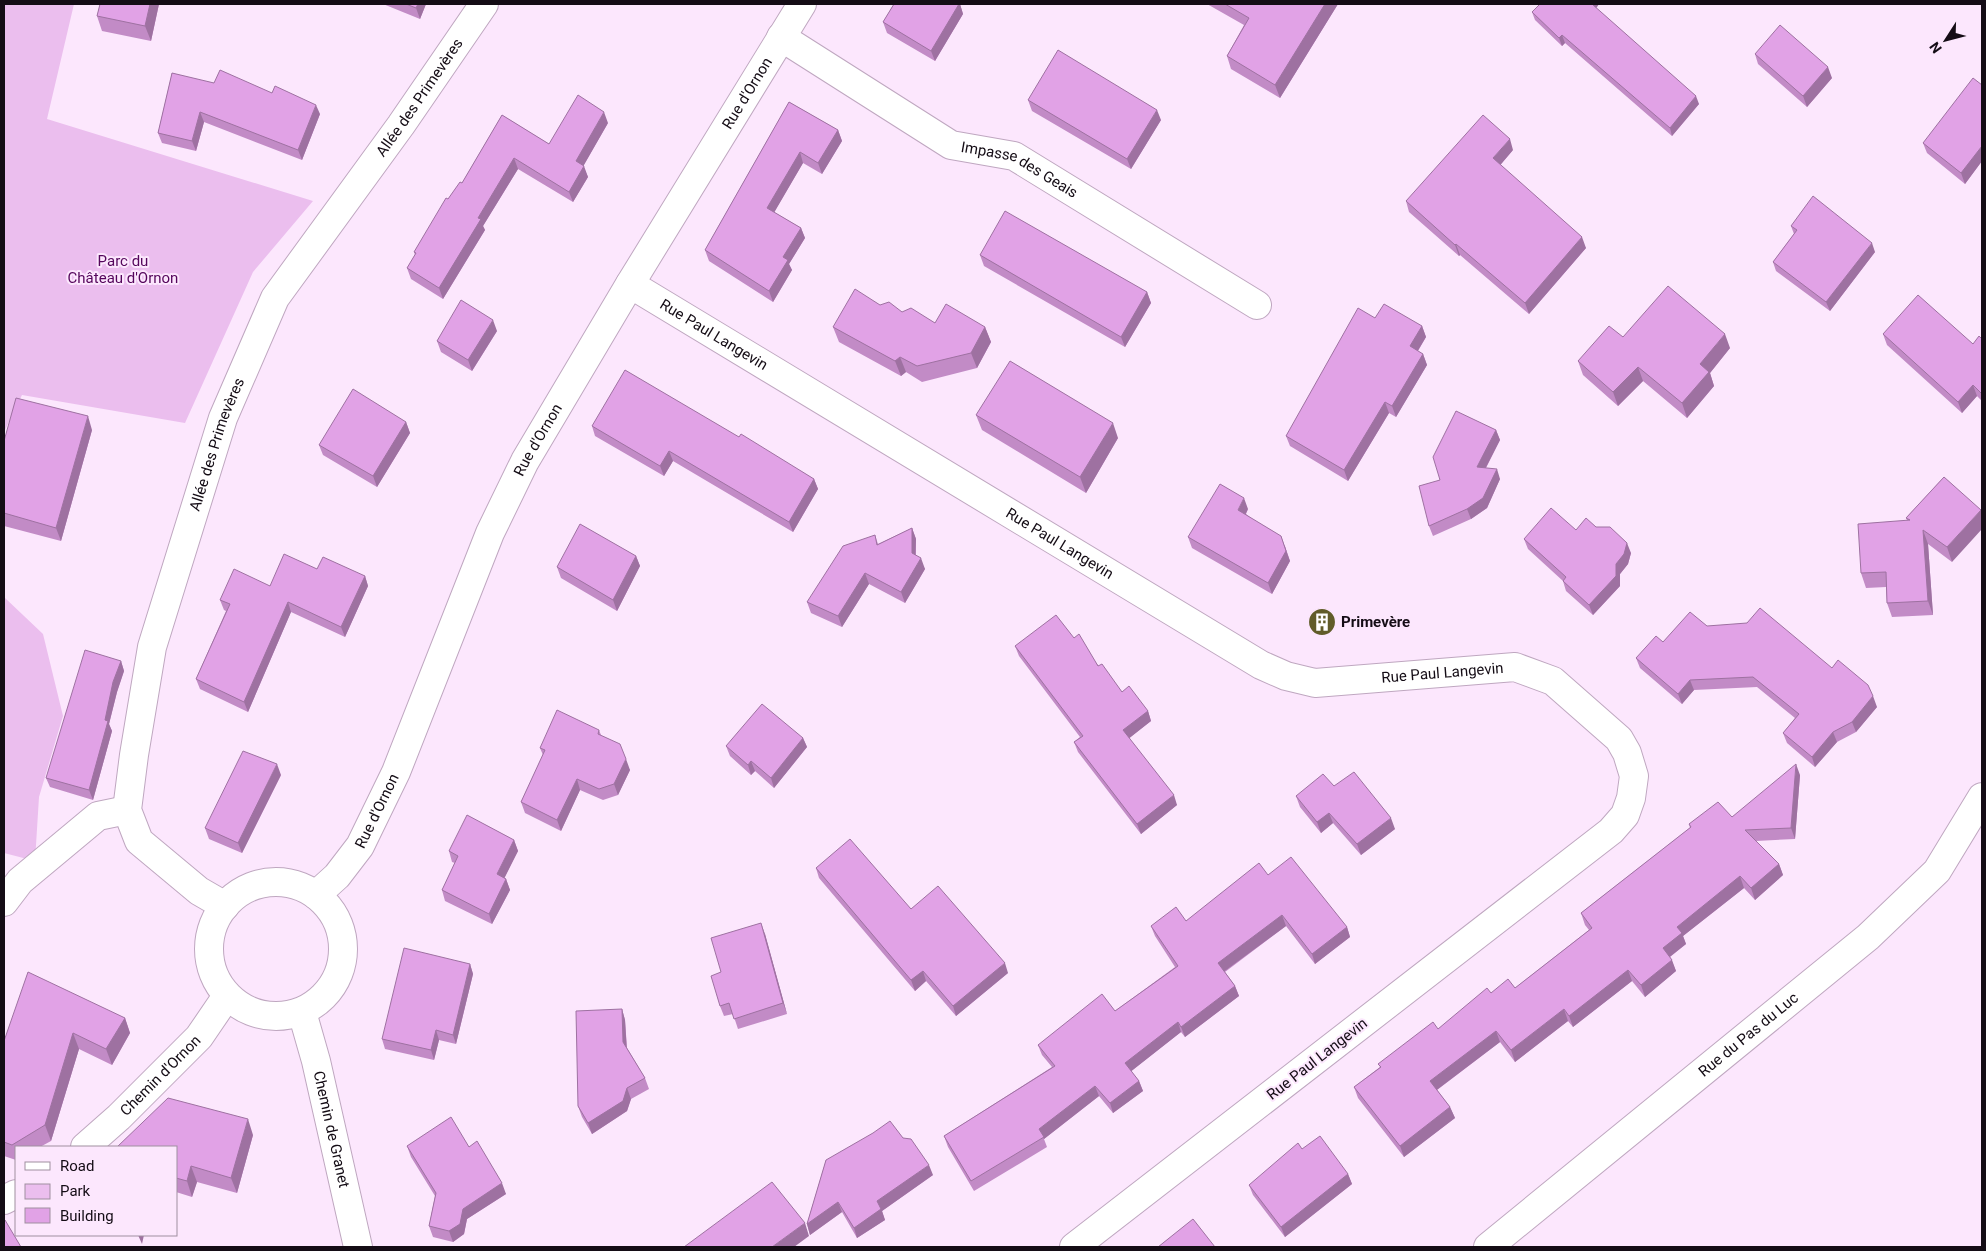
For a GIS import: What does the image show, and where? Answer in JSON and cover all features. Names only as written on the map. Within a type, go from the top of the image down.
[{"type":"street","name":"Allée des Primevères","points":[[225,906],[199,891],[139,841],[128,810],[134,755],[152,647],[223,418],[275,298],[401,125],[484,4]]},
{"type":"street","name":"Rue d'Ornon","points":[[316,895],[337,876],[360,846],[396,772],[490,533],[525,461],[630,284],[802,4]]},
{"type":"street","name":"Impasse des Geais","points":[[781,37],[951,145],[1014,156],[1257,305]]},
{"type":"street","name":"Rue Paul Langevin","points":[[630,284],[1261,665],[1286,676],[1315,682],[1515,667],[1553,681],[1618,739],[1627,753],[1634,776],[1630,798],[1625,815],[1611,831],[1074,1247]]},
{"type":"street","name":"Rue du Pas du Luc","points":[[1488,1247],[1868,937],[1937,871],[1982,797]]},
{"type":"street","points":[[4,902],[20,881],[98,816],[128,810]]},
{"type":"street","points":[[268,882],[285,882],[302,887],[316,895],[331,909],[340,927],[344,948],[342,968],[333,986],[319,1002],[302,1012],[282,1017],[262,1016],[243,1008],[228,996],[216,979],[210,961],[209,941],[214,922],[225,906],[237,894],[252,886],[268,882]]},
{"type":"street","name":"Chemin d'Ornon","points":[[85,1146],[126,1111],[199,1037],[228,996]]},
{"type":"street","name":"Chemin de Granet","points":[[302,1012],[316,1061],[358,1247]]},
{"type":"green space","name":"Parc du Château d'Ornon","points":[[4,4],[74,4],[47,119],[313,201],[253,272],[185,423],[22,395],[4,432]]},
{"type":"green space","points":[[4,597],[43,634],[63,716],[39,797],[35,861],[4,853]]},
{"type":"building","points":[[100,4],[150,4],[145,26],[97,16]]},
{"type":"building","points":[[406,4],[418,4],[416,8]]},
{"type":"building","points":[[894,4],[959,4],[931,51],[883,22]]},
{"type":"building","points":[[1225,4],[1325,4],[1275,85],[1227,56],[1249,18]]},
{"type":"building","points":[[1540,4],[1592,4],[1696,96],[1670,128],[1562,35],[1559,38],[1532,12]]},
{"type":"building","points":[[1780,25],[1828,67],[1803,96],[1755,54]]},
{"type":"building","points":[[1058,50],[1157,110],[1127,159],[1028,100]]},
{"type":"building","points":[[220,70],[272,93],[275,86],[316,105],[298,150],[200,112],[192,141],[158,133],[172,73],[214,83]]},
{"type":"building","points":[[1973,78],[1982,85],[1982,146],[1961,173],[1923,143]]},
{"type":"building","points":[[578,95],[604,112],[576,161],[584,166],[569,192],[514,158],[478,218],[481,219],[439,288],[407,268],[416,253],[414,252],[446,198],[448,199],[460,182],[462,183],[502,115],[549,144]]},
{"type":"building","points":[[789,102],[838,130],[818,163],[800,152],[767,208],[801,228],[783,257],[788,260],[769,291],[705,250]]},
{"type":"building","points":[[1483,115],[1510,139],[1493,158],[1582,237],[1525,303],[1455,245],[1406,201]]},
{"type":"building","points":[[1813,196],[1872,243],[1826,302],[1773,262],[1797,230],[1791,226]]},
{"type":"building","points":[[1005,211],[1147,292],[1121,337],[980,255]]},
{"type":"building","points":[[1668,286],[1725,334],[1700,364],[1709,372],[1682,403],[1638,367],[1613,392],[1578,361],[1609,326],[1623,337]]},
{"type":"building","points":[[855,289],[880,305],[889,302],[902,312],[911,308],[935,323],[946,304],[985,327],[971,353],[917,366],[900,357],[895,361],[833,327]]},
{"type":"building","points":[[1918,295],[1973,344],[1979,336],[1982,339],[1982,394],[1973,385],[1958,402],[1883,334]]},
{"type":"building","points":[[461,300],[493,320],[468,360],[437,341]]},
{"type":"building","points":[[1384,304],[1422,326],[1410,346],[1423,354],[1392,406],[1385,402],[1344,470],[1286,436],[1358,308],[1375,318]]},
{"type":"building","points":[[1010,361],[1113,423],[1080,477],[976,415]]},
{"type":"building","points":[[625,370],[739,437],[741,434],[814,479],[789,522],[669,451],[660,466],[592,426]]},
{"type":"building","points":[[353,389],[406,422],[373,476],[319,445]]},
{"type":"building","points":[[16,398],[88,416],[56,528],[4,513],[4,441]]},
{"type":"building","points":[[1456,411],[1496,430],[1477,467],[1497,469],[1483,498],[1467,509],[1429,526],[1419,486],[1440,480],[1433,457]]},
{"type":"building","points":[[1944,477],[1981,510],[1947,547],[1923,530],[1928,601],[1887,603],[1886,572],[1861,573],[1858,524],[1910,520],[1906,518]]},
{"type":"building","points":[[1220,484],[1244,498],[1238,510],[1281,536],[1286,551],[1268,583],[1188,537]]},
{"type":"building","points":[[1551,508],[1576,530],[1586,518],[1596,527],[1610,527],[1627,543],[1624,554],[1616,564],[1616,576],[1589,605],[1563,581],[1566,577],[1524,539]]},
{"type":"building","points":[[580,524],[636,556],[613,600],[557,567]]},
{"type":"building","points":[[912,528],[912,553],[921,558],[901,592],[865,573],[838,616],[807,602],[843,546],[875,535],[877,545]]},
{"type":"building","points":[[284,554],[317,569],[323,557],[365,576],[341,627],[288,602],[244,702],[196,679],[230,604],[220,600],[234,569],[270,586]]},
{"type":"building","points":[[1760,608],[1832,668],[1838,660],[1868,685],[1873,696],[1852,722],[1833,732],[1812,757],[1783,733],[1799,714],[1753,677],[1690,680],[1678,694],[1636,658],[1656,636],[1663,642],[1690,612],[1707,626],[1747,623]]},
{"type":"building","points":[[1056,615],[1074,638],[1079,634],[1098,666],[1102,664],[1122,692],[1129,686],[1148,711],[1123,730],[1174,795],[1137,824],[1074,742],[1083,736],[1015,646]]},
{"type":"building","points":[[85,650],[121,661],[113,682],[105,720],[108,721],[89,790],[46,778]]},
{"type":"building","points":[[762,704],[803,738],[771,778],[751,761],[748,765],[726,746]]},
{"type":"building","points":[[557,710],[599,730],[598,734],[620,744],[626,759],[614,784],[599,789],[577,779],[557,820],[521,802],[545,750],[540,748]]},
{"type":"building","points":[[243,751],[277,764],[238,843],[205,828]]},
{"type":"building","points":[[1796,764],[1791,828],[1745,830],[1779,864],[1751,888],[1740,876],[1677,927],[1682,933],[1663,948],[1672,960],[1641,985],[1628,970],[1569,1016],[1564,1009],[1511,1050],[1496,1031],[1430,1081],[1450,1107],[1400,1146],[1354,1087],[1381,1067],[1378,1064],[1433,1022],[1438,1029],[1487,988],[1491,993],[1508,979],[1515,988],[1592,928],[1581,913],[1691,827],[1689,824],[1718,802],[1732,817]]},
{"type":"building","points":[[1354,772],[1391,818],[1357,844],[1329,813],[1317,822],[1296,796],[1323,774],[1334,786]]},
{"type":"building","points":[[467,815],[514,840],[497,874],[506,879],[489,914],[442,890],[458,856],[449,851]]},
{"type":"building","points":[[850,839],[911,909],[938,886],[1005,963],[953,1006],[923,971],[911,980],[816,868]]},
{"type":"building","points":[[1291,857],[1347,927],[1312,954],[1282,915],[1218,963],[1235,986],[1181,1027],[1178,1022],[1125,1063],[1139,1081],[1110,1103],[1095,1086],[1039,1129],[1044,1137],[971,1181],[944,1136],[1055,1066],[1038,1045],[1102,994],[1115,1011],[1178,966],[1151,926],[1176,907],[1186,921],[1259,863],[1268,875]]},
{"type":"building","points":[[761,923],[783,1003],[734,1019],[729,1003],[720,1006],[711,976],[721,972],[711,938]]},
{"type":"building","points":[[404,948],[470,964],[453,1035],[436,1030],[431,1050],[382,1039]]},
{"type":"building","points":[[28,972],[125,1018],[106,1049],[73,1033],[45,1125],[12,1145],[4,1142],[4,1041]]},
{"type":"building","points":[[622,1009],[623,1042],[645,1078],[627,1088],[623,1101],[588,1123],[578,1106],[576,1011]]},
{"type":"building","points":[[168,1098],[248,1119],[231,1178],[191,1166],[187,1181],[178,1179],[178,1146],[118,1146]]},
{"type":"building","points":[[451,1117],[469,1147],[477,1141],[502,1183],[463,1209],[460,1224],[449,1231],[429,1226],[436,1193],[407,1146]]},
{"type":"building","points":[[890,1121],[903,1138],[911,1139],[929,1165],[877,1201],[881,1209],[854,1228],[838,1202],[807,1224],[826,1160]]},
{"type":"building","points":[[1320,1136],[1348,1174],[1281,1227],[1249,1185],[1298,1143],[1302,1149]]},
{"type":"building","points":[[772,1182],[805,1223],[772,1247],[684,1247]]},
{"type":"building","points":[[1193,1219],[1215,1247],[1158,1247]]},
{"type":"building","points":[[5,1220],[21,1247],[4,1247]]},
{"type":"place","name":"Primevère","points":[[1322,622]]}]
